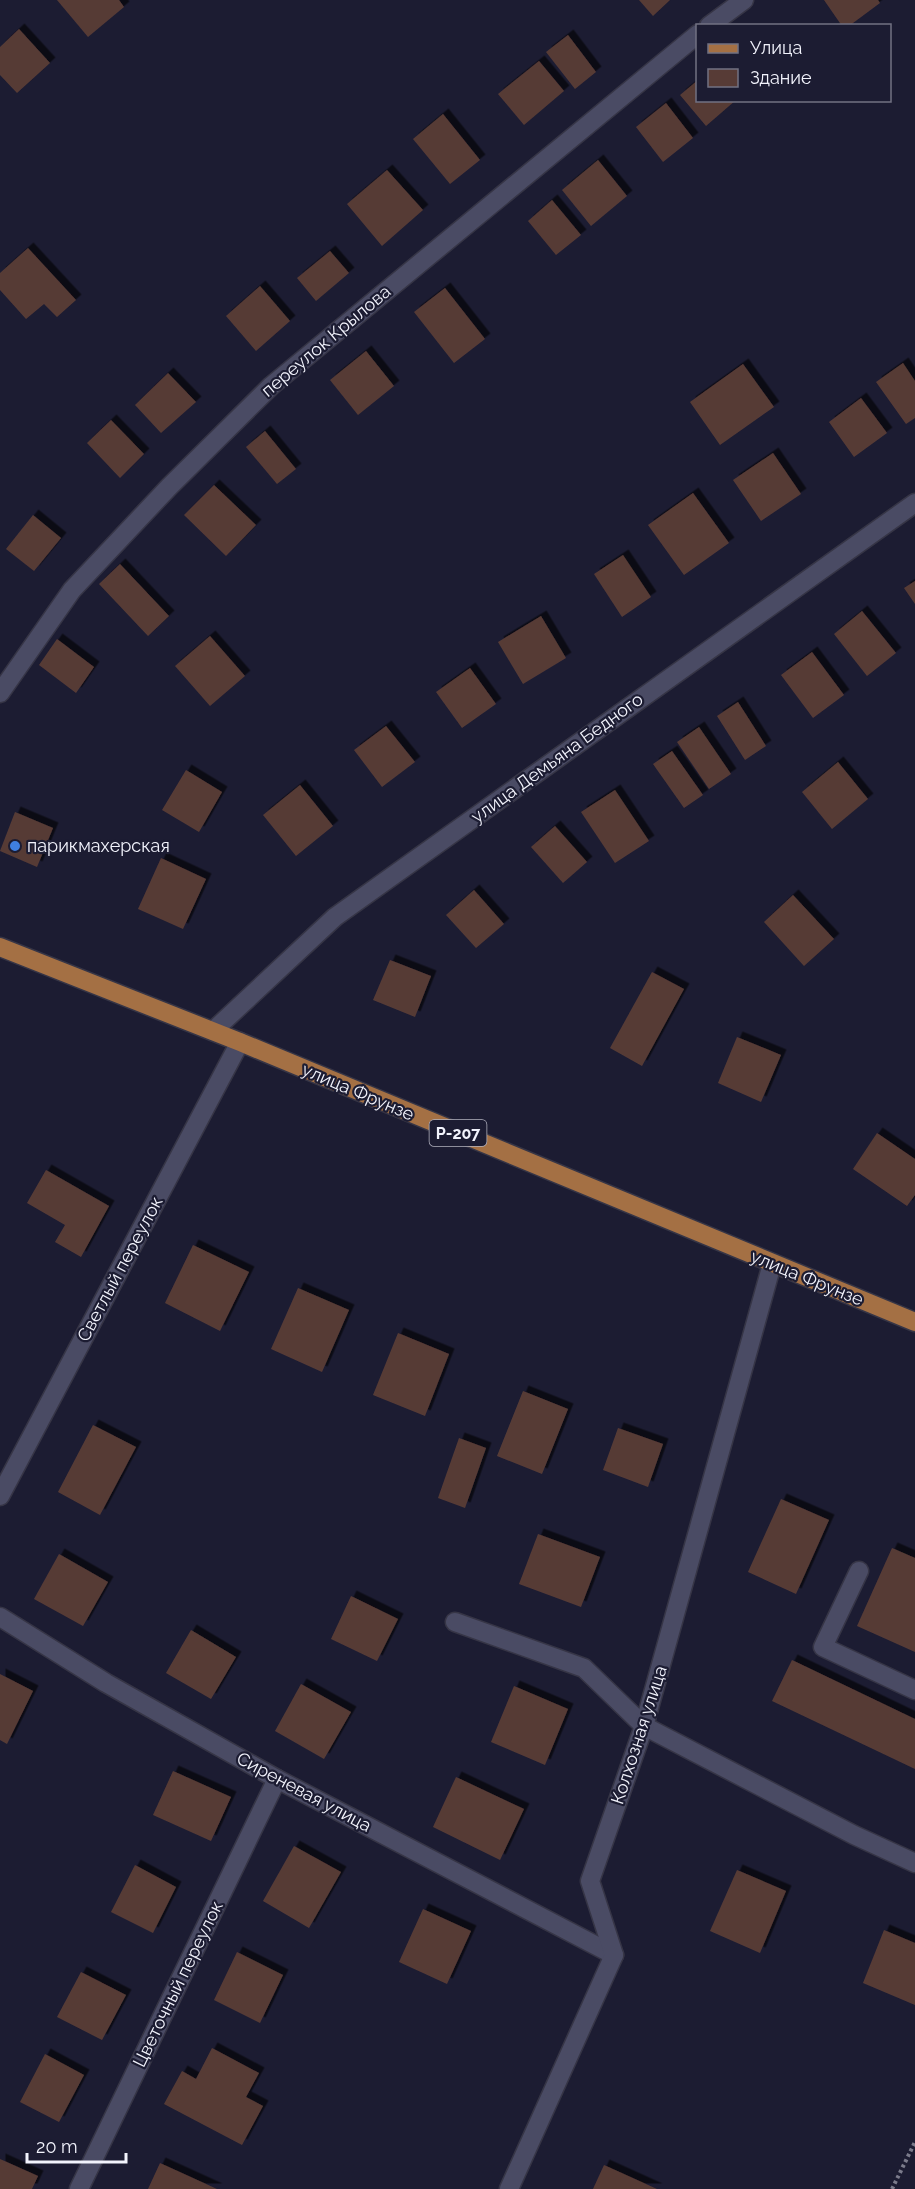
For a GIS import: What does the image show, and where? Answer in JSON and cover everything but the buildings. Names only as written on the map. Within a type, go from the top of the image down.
[{"type":"main road","name":"улица Фрунзе","points":[[0,947],[240,1042],[915,1322]]},
{"type":"street","points":[[712,24],[744,0]]},
{"type":"street","name":"переулок Крылова","points":[[0,693],[72,590],[169,487],[271,386],[696,36]]},
{"type":"street","name":"улица Демьяна Бедного","points":[[213,1031],[335,917],[915,503]]},
{"type":"street","name":"Светлый переулок","points":[[0,1496],[240,1042]]},
{"type":"street","name":"Колхозная улица","points":[[614,1955],[590,1881],[644,1726],[772,1264]]},
{"type":"street","points":[[859,1570],[824,1647],[915,1690]]},
{"type":"street","name":"Сиреневая улица","points":[[0,1617],[106,1683],[277,1779],[614,1955]]},
{"type":"street","points":[[455,1622],[584,1668],[644,1726],[854,1835],[915,1863]]},
{"type":"street","name":"Цветочный переулок","points":[[79,2189],[277,1779]]},
{"type":"street","points":[[509,2189],[614,1955]]},
{"type":"path","points":[[892,2189],[915,2142]]},
{"type":"place","name":"парикмахерская","points":[[15,846]]}]
